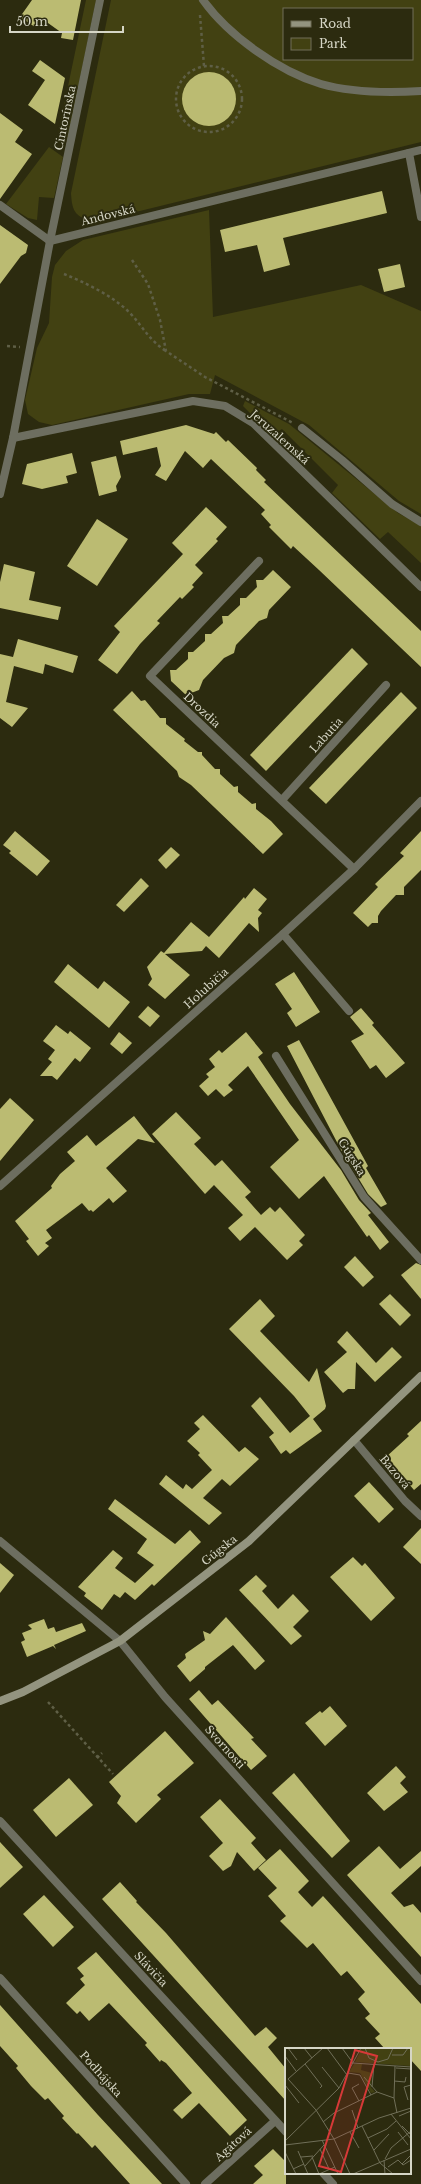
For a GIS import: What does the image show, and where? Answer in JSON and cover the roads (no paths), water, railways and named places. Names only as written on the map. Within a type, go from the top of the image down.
[{"type":"main road","name":"Gúgska","points":[[0,1702],[24,1692],[120,1641],[249,1540],[421,1376]]},
{"type":"street","name":"Cintorínska","points":[[50,241],[100,0]]},
{"type":"street","points":[[201,4],[216,19],[254,50],[285,68],[320,84],[371,92],[421,91]]},
{"type":"street","name":"Andovská","points":[[50,241],[421,150]]},
{"type":"street","points":[[409,153],[421,217]]},
{"type":"street","points":[[0,205],[50,241],[13,438],[3,466],[0,494]]},
{"type":"street","name":"Jeruzalemská","points":[[13,438],[193,402],[225,406],[253,423],[421,587]]},
{"type":"street","name":"Jeruzalemská","points":[[302,428],[342,460],[392,504],[421,522]]},
{"type":"street","name":"Drozdia","points":[[259,561],[150,676],[354,869]]},
{"type":"street","name":"Labutia","points":[[282,800],[386,685]]},
{"type":"street","name":"Holubičia","points":[[0,1186],[284,934],[354,869],[421,801]]},
{"type":"street","points":[[284,934],[349,1012]]},
{"type":"street","name":"Gúgska","points":[[276,1056],[364,1197],[421,1260]]},
{"type":"street","name":"Bazová","points":[[354,1440],[405,1501],[421,1516]]},
{"type":"street","name":"Svornosti","points":[[0,1541],[120,1641],[165,1697],[421,1981]]},
{"type":"street","name":"Slávičia","points":[[0,1821],[285,2131]]},
{"type":"street","name":"Podhájska","points":[[0,1978],[186,2184]]},
{"type":"street","name":"Agátová","points":[[205,2184],[275,2121]]},
{"type":"street","points":[[324,2174],[333,2184]]}]
